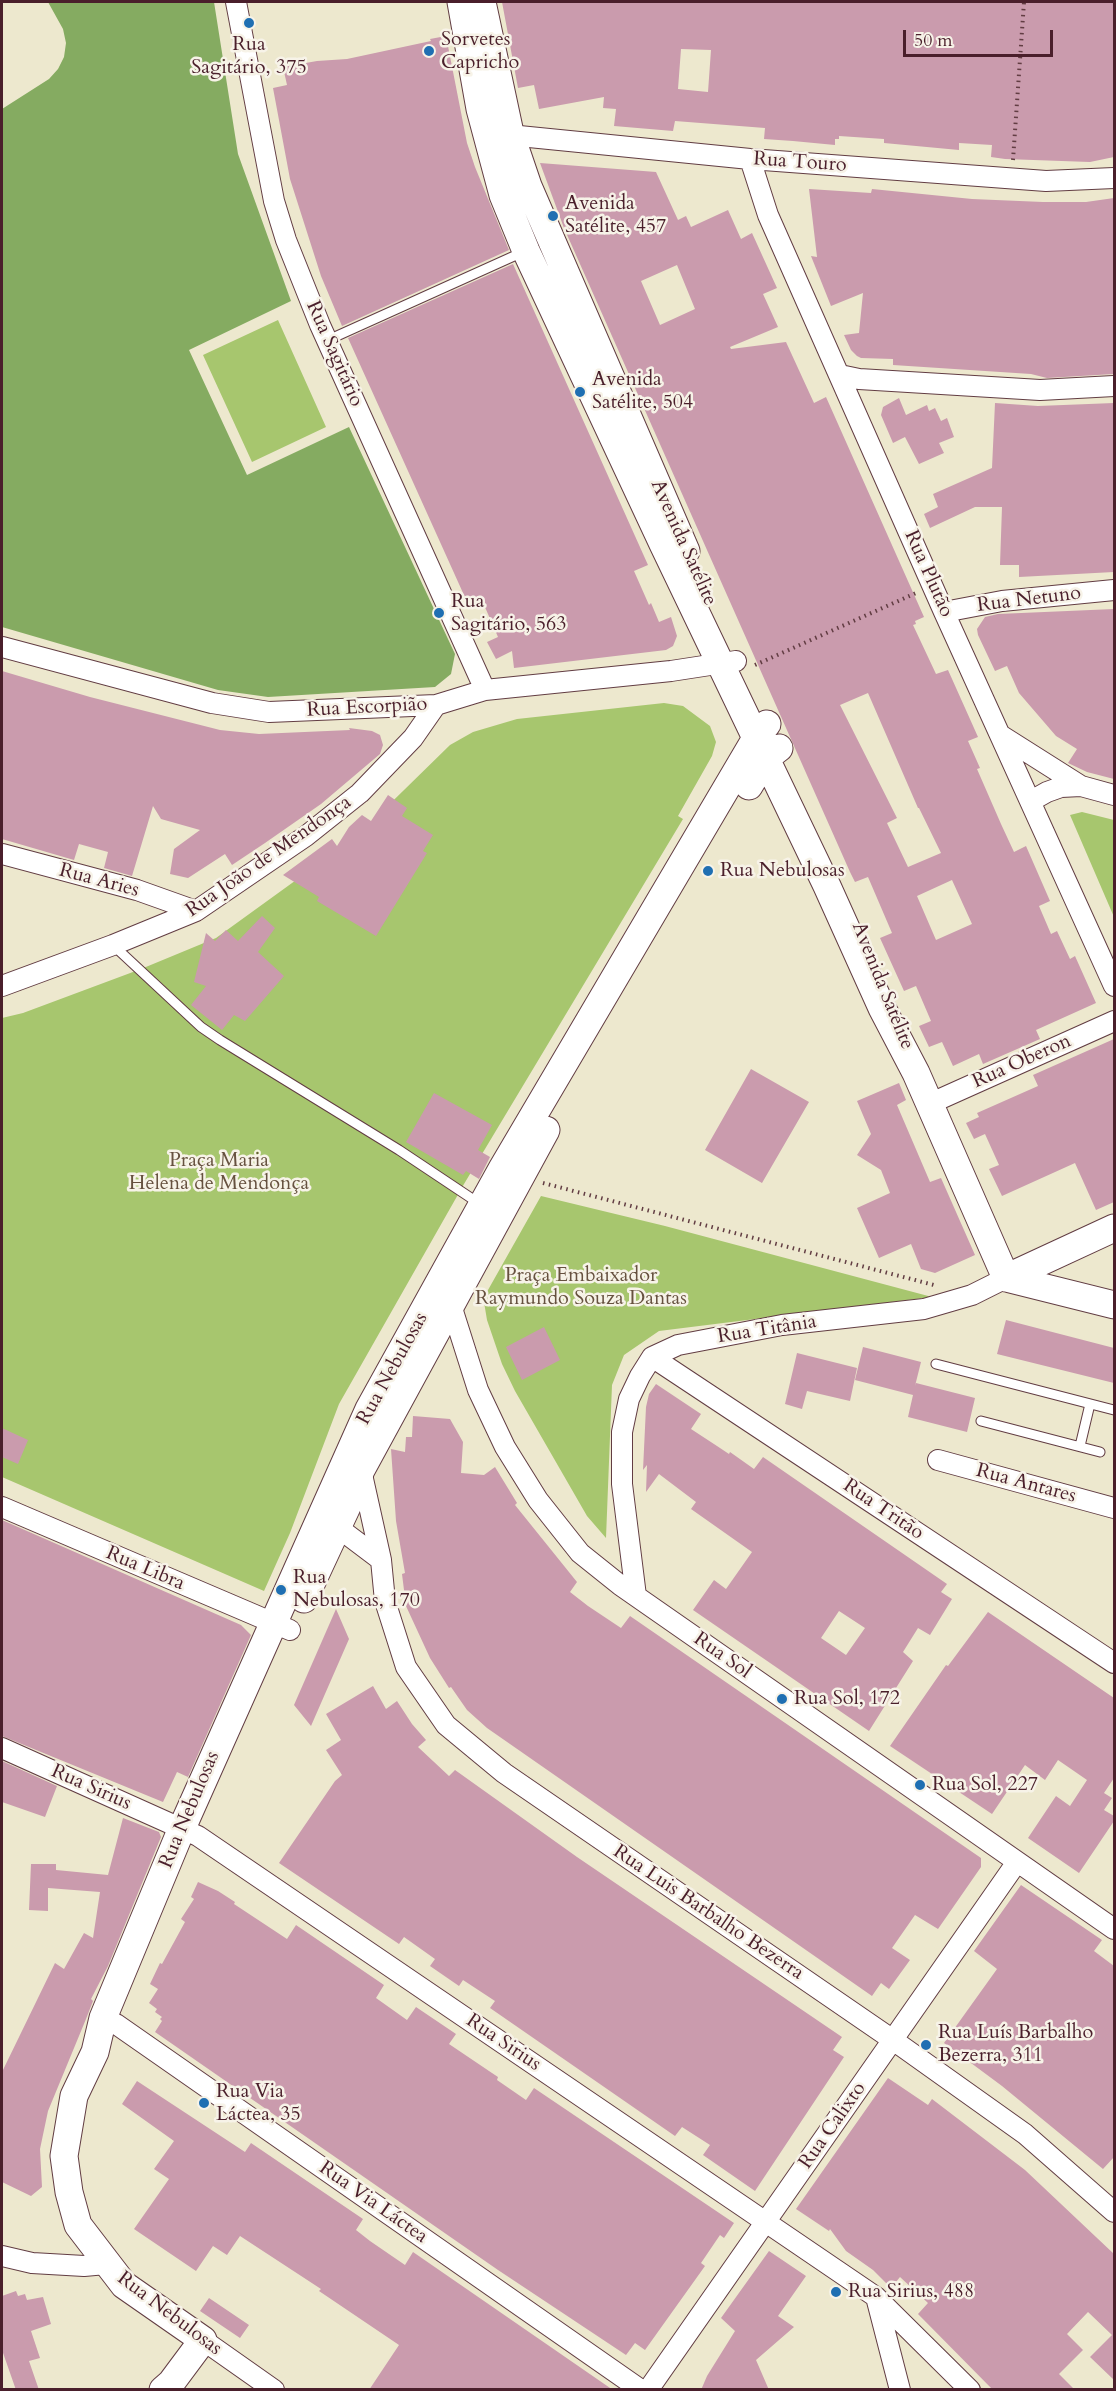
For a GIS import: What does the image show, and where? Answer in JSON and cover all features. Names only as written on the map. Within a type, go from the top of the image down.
[{"type":"street","name":"Rua Sagitário","points":[[236,2],[274,201],[286,240],[328,340],[485,690]]},
{"type":"street","points":[[461,2],[499,134]]},
{"type":"street","name":"Avenida Satélite","points":[[482,2],[499,134],[503,195],[526,251],[663,544],[733,665]]},
{"type":"street","name":"Avenida Satélite","points":[[499,134],[528,186],[827,886],[882,1008],[916,1073],[1006,1278]]},
{"type":"street","name":"Rua Touro","points":[[499,134],[750,159],[1012,179],[1055,181],[1114,178]]},
{"type":"street","name":"Rua Plutão","points":[[750,159],[768,215],[944,612],[1002,735],[1114,986]]},
{"type":"street","points":[[840,375],[859,379],[1040,390],[1114,386]]},
{"type":"street","name":"Rua Netuno","points":[[944,612],[1002,601],[1114,590]]},
{"type":"street","name":"Rua Escorpião","points":[[2,647],[212,704],[269,712],[435,705],[485,690],[733,665]]},
{"type":"street","name":"Rua João de Mendonça","points":[[2,986],[196,911],[306,836],[360,793],[413,738],[435,705]]},
{"type":"street","points":[[1002,735],[1081,786],[1114,795]]},
{"type":"street","name":"Rua Nebulosas","points":[[274,2390],[124,2285],[78,2225],[69,2192],[64,2156],[74,2097],[110,2021],[136,1984],[190,1832],[250,1715],[281,1627],[352,1466],[442,1299],[519,1177],[767,742]]},
{"type":"street","name":"Rua Nebulosas","points":[[442,1299],[482,1205],[767,742]]},
{"type":"street","points":[[1031,801],[1061,787],[1081,786]]},
{"type":"street","name":"Rua Aries","points":[[2,854],[137,890],[196,911]]},
{"type":"street","name":"Rua Oberon","points":[[929,1104],[1114,1021]]},
{"type":"street","name":"Rua Titânia","points":[[652,1357],[678,1345],[782,1325],[924,1309],[972,1295],[1114,1228]]},
{"type":"street","points":[[1006,1278],[1114,1305]]},
{"type":"street","name":"Rua Sol","points":[[442,1299],[478,1390],[505,1447],[538,1500],[580,1553],[636,1596],[1114,1929]]},
{"type":"street","points":[[636,1596],[622,1484],[622,1431],[629,1399],[639,1376],[652,1357]]},
{"type":"street","name":"Rua Tritão","points":[[652,1357],[1114,1662]]},
{"type":"street","name":"Rua Antares","points":[[938,1460],[1114,1508]]},
{"type":"street","name":"Rua Luis Barbalho Bezerra","points":[[352,1466],[381,1560],[385,1601],[406,1667],[446,1725],[504,1773],[893,2040],[1025,2134],[1114,2212]]},
{"type":"street","name":"Rua Libra","points":[[2,1507],[281,1627]]},
{"type":"street","points":[[329,1521],[381,1560]]},
{"type":"street","name":"Rua Sirius","points":[[2,1748],[190,1832],[876,2297],[970,2390]]},
{"type":"street","name":"Rua Calixto","points":[[648,2390],[1017,1862]]},
{"type":"street","name":"Rua Via Láctea","points":[[110,2021],[642,2390]]},
{"type":"street","points":[[2,2256],[32,2263],[84,2266],[106,2264]]},
{"type":"street","points":[[876,2297],[900,2390]]},
{"type":"street","points":[[163,2390],[171,2383],[203,2340]]},
{"type":"lane","points":[[328,340],[526,251]]},
{"type":"lane","points":[[113,945],[201,1027],[399,1150],[482,1205]]},
{"type":"lane","points":[[936,1364],[1114,1410]]},
{"type":"lane","points":[[1080,1446],[1090,1404]]},
{"type":"lane","points":[[981,1420],[1100,1452]]},
{"type":"path","points":[[1012,179],[1024,2]]},
{"type":"path","points":[[733,665],[933,585]]},
{"type":"path","points":[[519,1177],[938,1286]]},
{"type":"green space","points":[[48,2],[214,2],[238,154],[291,301],[189,350],[247,475],[349,427],[455,654],[451,674],[435,687],[268,697],[218,690],[2,627],[2,109],[49,79],[58,69],[64,57],[66,43],[63,29]]},
{"type":"green space","points":[[278,320],[326,427],[252,462],[203,355]]},
{"type":"green space","name":"Praça Maria Helena de Mendonça","points":[[664,703],[683,706],[710,726],[716,742],[712,756],[678,816],[683,819],[464,1184],[339,1404],[290,1533],[264,1591],[2,1477],[2,1018],[23,1013],[141,969],[216,938],[357,836],[450,745],[473,732],[517,719]]},
{"type":"green space","points":[[1082,812],[1114,820],[1114,917],[1070,815]]},
{"type":"green space","name":"Praça Embaixador Raymundo Souza Dantas","points":[[541,1196],[665,1226],[932,1297],[659,1331],[624,1355],[612,1385],[606,1538],[587,1516],[515,1391],[502,1364],[487,1320],[484,1302],[488,1290]]},
{"type":"building","points":[[502,2],[1114,2],[1114,157],[1090,162],[991,157],[992,145],[959,143],[959,150],[884,143],[884,139],[839,136],[839,139],[835,139],[835,145],[764,139],[765,128],[675,121],[673,131],[614,126],[616,109],[603,108],[604,97],[539,109],[534,85],[518,88]],"holes":[[[681,49],[711,50],[708,92],[678,89]]]},
{"type":"building","points":[[446,36],[467,143],[509,250],[342,326],[321,276],[290,179],[273,88],[287,85],[283,67],[347,59]]},
{"type":"building","points":[[540,163],[656,172],[678,220],[686,216],[691,227],[728,210],[741,239],[752,233],[777,288],[763,294],[778,327],[730,347],[731,349],[786,342],[814,403],[826,397],[924,617],[915,621],[916,624],[913,625],[936,674],[948,670],[978,737],[968,741],[980,768],[977,769],[1001,824],[1014,852],[1026,846],[1050,901],[1039,906],[1051,934],[1057,931],[1070,959],[1075,956],[1096,1003],[1036,1030],[1040,1039],[983,1064],[979,1054],[953,1066],[942,1042],[929,1047],[919,1026],[931,1021],[916,986],[904,991],[880,938],[892,933],[868,877],[855,882],[850,872],[564,228]],"holes":[[[677,265],[695,309],[660,325],[641,281]],[[868,693],[918,808],[941,853],[908,867],[887,823],[897,818],[840,705]],[[952,880],[972,924],[936,940],[917,896]]]},
{"type":"building","points":[[809,189],[871,193],[872,189],[972,199],[1043,202],[1086,202],[1114,198],[1114,374],[1047,378],[1031,374],[893,365],[893,359],[857,356],[851,350],[844,335],[859,333],[863,293],[831,306],[811,256],[817,257]]},
{"type":"building","points":[[513,264],[648,565],[634,571],[649,605],[651,603],[659,622],[671,617],[677,636],[673,646],[666,650],[514,668],[512,651],[496,659],[487,642],[498,637],[481,598],[468,604],[348,338]]},
{"type":"building","points":[[899,398],[906,415],[927,405],[929,411],[935,408],[941,421],[947,418],[954,437],[939,443],[944,453],[919,464],[905,437],[893,443],[881,415],[883,407]]},
{"type":"building","points":[[995,403],[1038,406],[1114,403],[1114,572],[1019,577],[1019,565],[1000,565],[1002,507],[975,507],[930,528],[924,514],[938,507],[933,494],[992,468]]},
{"type":"building","points":[[1114,609],[1114,779],[1087,772],[1068,763],[1077,749],[1056,736],[1019,693],[1007,666],[995,671],[977,629],[985,617],[998,614]]},
{"type":"building","points":[[2,671],[90,697],[220,730],[259,734],[350,730],[349,728],[372,731],[380,735],[383,745],[380,754],[321,804],[265,843],[232,865],[225,854],[188,878],[170,874],[174,849],[200,830],[161,819],[153,806],[132,876],[104,868],[108,852],[79,844],[74,860],[2,839]]},
{"type":"building","points":[[388,795],[407,808],[402,816],[433,835],[423,851],[427,853],[376,936],[317,901],[319,897],[283,875],[332,839],[337,846],[349,827],[362,815],[371,821]]},
{"type":"building","points":[[262,916],[275,928],[258,952],[284,976],[245,1021],[234,1015],[222,1030],[191,1005],[206,986],[194,982],[206,933],[215,941],[226,930],[238,941]]},
{"type":"building","points":[[1114,1039],[1114,1202],[1096,1210],[1075,1163],[1002,1196],[989,1169],[999,1165],[985,1134],[974,1139],[966,1123],[979,1117],[977,1113],[1038,1086],[1033,1075]]},
{"type":"building","points":[[751,1069],[809,1102],[762,1183],[705,1150]]},
{"type":"building","points":[[899,1083],[906,1100],[897,1105],[930,1182],[941,1178],[975,1255],[935,1273],[921,1269],[911,1244],[879,1258],[857,1208],[890,1193],[881,1170],[857,1155],[871,1134],[857,1101]]},
{"type":"building","points":[[434,1093],[492,1125],[478,1150],[490,1157],[479,1179],[466,1171],[463,1175],[406,1142]]},
{"type":"building","points":[[1006,1320],[1114,1348],[1114,1383],[997,1354]]},
{"type":"building","points":[[544,1327],[560,1360],[522,1380],[506,1347]]},
{"type":"building","points":[[863,1347],[921,1362],[915,1386],[916,1383],[975,1398],[967,1432],[908,1417],[913,1395],[855,1380]]},
{"type":"building","points":[[797,1353],[857,1368],[850,1401],[807,1391],[802,1409],[785,1404]]},
{"type":"building","points":[[656,1384],[701,1414],[691,1429],[754,1469],[763,1457],[947,1584],[941,1592],[952,1599],[930,1635],[918,1628],[903,1652],[913,1661],[869,1731],[693,1610],[714,1580],[726,1589],[752,1552],[691,1509],[696,1502],[659,1474],[646,1492],[647,1465],[643,1470],[646,1407],[649,1394]],"holes":[[[839,1611],[865,1628],[846,1655],[821,1638]]]},
{"type":"building","points":[[413,1416],[450,1419],[463,1442],[461,1473],[484,1475],[495,1467],[517,1503],[515,1505],[577,1582],[570,1592],[621,1628],[630,1616],[981,1858],[981,1867],[938,1929],[915,1915],[892,1948],[910,1960],[889,1989],[881,1983],[872,1996],[487,1728],[467,1710],[451,1687],[449,1688],[430,1658],[406,1606],[402,1574],[405,1573],[396,1521],[391,1449],[405,1452],[406,1437],[412,1437]]},
{"type":"building","points":[[2,1428],[28,1440],[18,1464],[2,1457]]},
{"type":"building","points":[[2,1520],[241,1625],[251,1635],[188,1777],[177,1772],[163,1802],[2,1736]]},
{"type":"building","points":[[336,1609],[349,1639],[311,1726],[294,1705]]},
{"type":"building","points":[[988,1612],[1114,1698],[1114,1778],[1104,1793],[1112,1798],[1104,1810],[1114,1816],[1114,1821],[1079,1873],[1028,1838],[1056,1796],[1070,1806],[1087,1780],[1058,1760],[1045,1780],[1025,1765],[992,1814],[890,1746],[946,1665],[948,1666]]},
{"type":"building","points":[[373,1686],[386,1709],[397,1701],[426,1740],[418,1747],[449,1776],[455,1770],[577,1857],[842,2037],[833,2050],[844,2057],[755,2191],[703,2155],[710,2145],[682,2127],[675,2136],[490,2008],[495,2001],[463,1980],[459,1986],[430,1966],[435,1959],[404,1937],[399,1944],[279,1863],[335,1781],[342,1775],[326,1750],[341,1740],[326,1714]]},
{"type":"building","points":[[2,1761],[57,1786],[45,1817],[2,1802]]},
{"type":"building","points":[[123,1818],[159,1832],[161,1837],[108,1966],[91,1999],[93,2001],[48,2111],[40,2149],[42,2187],[31,2196],[2,2182],[2,2072],[55,1963],[64,1969],[84,1933],[93,1938],[100,1892],[48,1888],[48,1911],[29,1910],[31,1864],[56,1864],[56,1870],[108,1875]]},
{"type":"building","points":[[198,1882],[218,1891],[287,1939],[296,1925],[384,1985],[376,1998],[407,2020],[416,2007],[456,2034],[449,2044],[498,2077],[497,2080],[526,2100],[534,2088],[734,2223],[724,2238],[720,2235],[701,2263],[705,2266],[645,2350],[635,2343],[626,2355],[498,2270],[155,2032],[162,2017],[149,2003],[158,1989],[150,1984],[185,1922],[181,1919],[194,1899],[191,1897]]},
{"type":"building","points":[[1021,1885],[1102,1940],[1094,1951],[1114,1966],[1114,2157],[1103,2169],[1002,2086],[944,2043],[997,1969],[974,1951]]},
{"type":"building","points":[[888,2078],[928,2105],[932,2099],[1025,2170],[1114,2254],[1114,2380],[1090,2357],[1112,2335],[1088,2312],[1067,2334],[1083,2350],[1059,2374],[1075,2390],[993,2390],[918,2314],[928,2303],[900,2277],[891,2288],[873,2270],[846,2251],[830,2229],[829,2231],[796,2209]]},
{"type":"building","points":[[137,2081],[245,2152],[251,2143],[363,2219],[356,2230],[405,2265],[413,2252],[613,2390],[369,2390],[399,2345],[319,2291],[321,2289],[240,2236],[227,2255],[213,2246],[196,2271],[134,2229],[169,2179],[154,2169],[174,2141],[122,2104]]},
{"type":"building","points":[[769,2251],[806,2276],[778,2316],[794,2327],[756,2360],[769,2390],[701,2390],[735,2331],[721,2318]]},
{"type":"building","points":[[16,2291],[18,2296],[25,2294],[27,2300],[43,2297],[51,2324],[31,2331],[40,2358],[29,2361],[39,2390],[16,2390],[2,2350],[2,2296]]},
{"type":"building","points":[[209,2298],[249,2325],[240,2338],[200,2311]]},
{"type":"place","name":"Rua Sagitário, 375","points":[[249,23]]},
{"type":"place","name":"Sorvetes Capricho","points":[[429,51]]},
{"type":"place","name":"Avenida Satélite, 457","points":[[553,216]]},
{"type":"place","name":"Avenida Satélite, 504","points":[[580,392]]},
{"type":"place","name":"Rua Sagitário, 563","points":[[439,613]]},
{"type":"place","name":"Rua Nebulosas","points":[[708,871]]},
{"type":"place","name":"Rua Nebulosas, 170","points":[[281,1590]]},
{"type":"place","name":"Rua Sol, 172","points":[[782,1699]]},
{"type":"place","name":"Rua Sol, 227","points":[[920,1785]]},
{"type":"place","name":"Rua Luís Barbalho Bezerra, 311","points":[[926,2045]]},
{"type":"place","name":"Rua Via Láctea, 35","points":[[204,2103]]},
{"type":"place","name":"Rua Sirius, 488","points":[[836,2292]]}]
